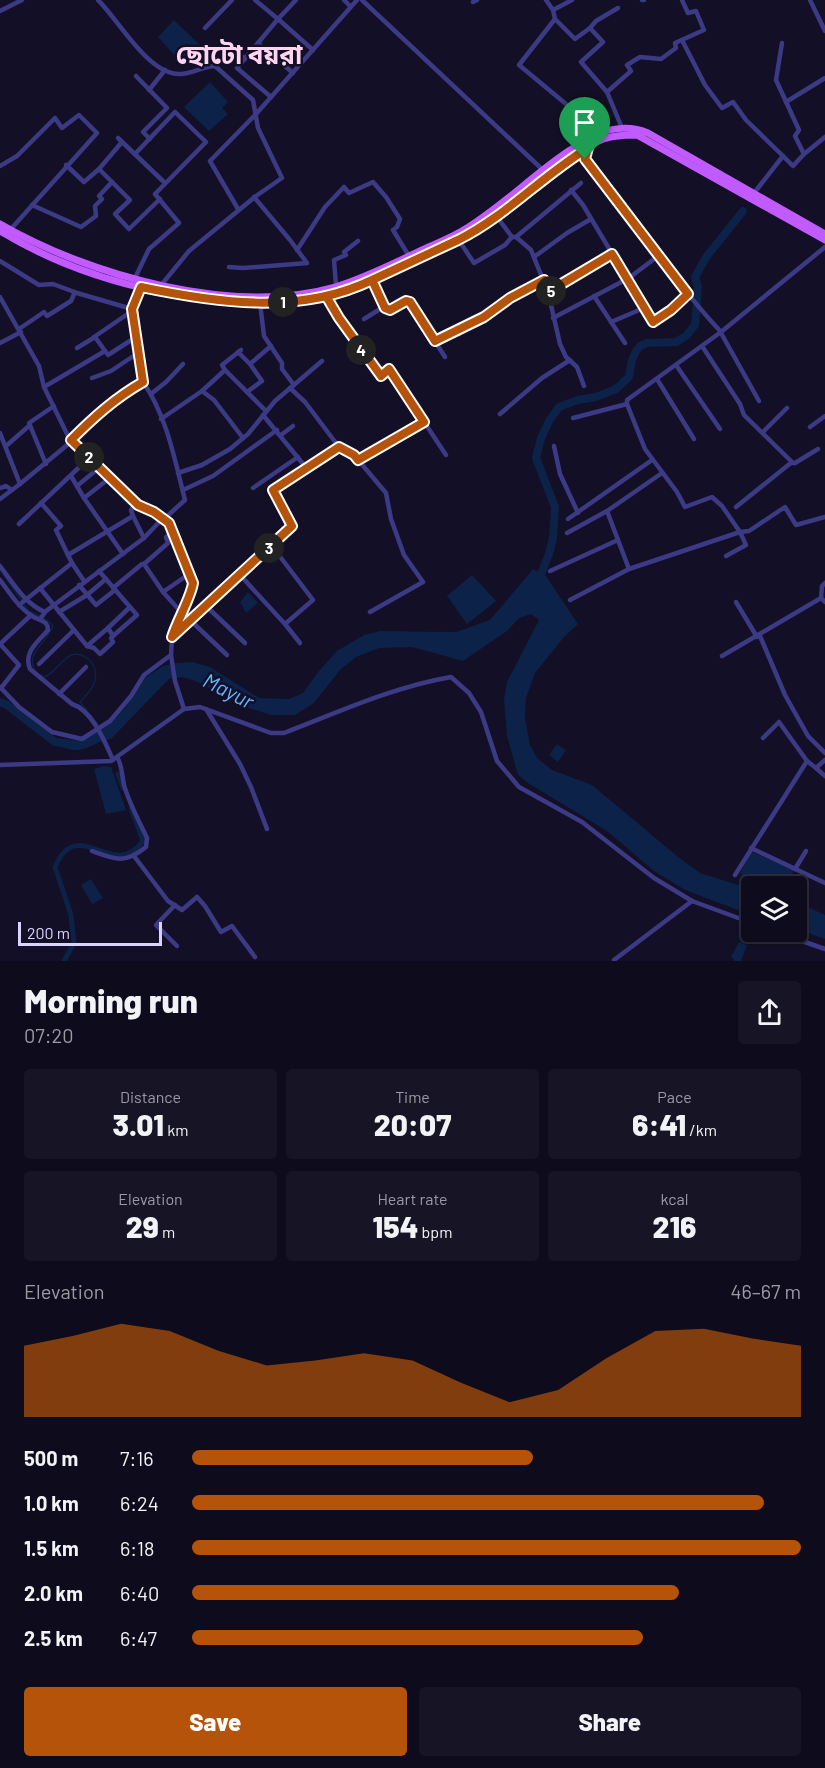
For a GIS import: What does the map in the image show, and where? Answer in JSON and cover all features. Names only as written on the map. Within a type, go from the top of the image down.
[{"type":"main road","points":[[0,224],[51,251],[84,264],[162,285],[217,296],[290,295],[336,286],[361,278],[467,228],[562,156],[601,133],[632,128],[648,133],[825,234]]},
{"type":"main road","points":[[0,231],[70,266],[141,287],[214,301],[260,303],[326,296],[372,280],[458,240],[497,217],[567,161],[602,140],[637,135],[645,137],[825,240]]},
{"type":"street","points":[[0,11],[22,0]]},
{"type":"street","points":[[98,0],[108,9],[131,42],[158,67],[179,75],[215,66],[253,100],[258,128],[282,179],[238,209],[189,251],[162,285]]},
{"type":"street","points":[[205,28],[232,0]]},
{"type":"street","points":[[255,0],[313,50]]},
{"type":"street","points":[[271,98],[237,68],[296,0]]},
{"type":"street","points":[[344,0],[350,6]]},
{"type":"street","points":[[238,209],[210,161],[271,98],[357,0]]},
{"type":"street","points":[[362,0],[544,171]]},
{"type":"street","points":[[546,0],[553,10],[555,19],[575,39],[596,21],[618,8]]},
{"type":"street","points":[[553,10],[572,0]]},
{"type":"street","points":[[607,92],[631,71],[627,65],[640,57],[661,59],[676,48],[675,43],[704,30],[696,10],[688,13],[682,0]]},
{"type":"street","points":[[810,0],[824,30]]},
{"type":"street","points":[[555,19],[519,65],[601,133]]},
{"type":"street","points":[[590,28],[603,42],[581,62],[607,92],[622,129]]},
{"type":"street","points":[[682,40],[705,85],[722,108],[733,102],[746,120],[793,166],[825,137]]},
{"type":"street","points":[[225,42],[245,59]]},
{"type":"street","points":[[258,43],[293,73]]},
{"type":"street","points":[[782,43],[776,80],[799,130],[795,136],[804,154]]},
{"type":"street","points":[[149,90],[165,70]]},
{"type":"street","points":[[136,76],[167,108],[143,132],[150,139]]},
{"type":"street","points":[[786,102],[825,78]]},
{"type":"street","points":[[135,154],[175,112],[206,142],[155,194],[178,223],[149,249],[135,278]]},
{"type":"street","points":[[0,165],[17,156],[55,118],[62,128],[79,115],[97,133],[10,230]]},
{"type":"street","points":[[66,165],[84,182],[99,169],[120,140],[165,183]]},
{"type":"street","points":[[588,148],[585,159],[658,256],[721,332],[759,401]]},
{"type":"street","points":[[754,193],[783,156]]},
{"type":"street","points":[[99,169],[130,200],[115,214],[129,229],[160,199]]},
{"type":"street","points":[[32,205],[81,227],[96,216],[95,206],[102,199],[99,196],[112,182]]},
{"type":"street","points":[[297,250],[325,207],[344,187],[349,193],[373,182],[386,197],[399,219],[393,231],[409,256]]},
{"type":"street","points":[[458,240],[474,263],[505,245],[581,183]]},
{"type":"street","points":[[571,190],[653,322],[671,310],[688,294]]},
{"type":"street","points":[[229,267],[307,263],[254,197]]},
{"type":"street","points":[[497,217],[514,237],[531,250],[548,292],[560,344],[577,367],[584,386]]},
{"type":"street","points":[[534,257],[591,219]]},
{"type":"street","points":[[336,286],[334,260],[346,255],[344,252],[358,241]]},
{"type":"street","points":[[726,556],[746,545],[740,532],[712,497],[685,507],[677,492],[645,449],[627,400],[721,332],[825,247]]},
{"type":"street","points":[[548,292],[612,254]]},
{"type":"street","points":[[553,318],[628,278],[658,256]]},
{"type":"street","points":[[0,261],[39,285],[53,284],[132,310]]},
{"type":"street","points":[[372,280],[385,306],[390,310],[406,301],[410,302],[445,357]]},
{"type":"street","points":[[435,341],[484,317],[510,298],[544,280]]},
{"type":"street","points":[[40,619],[84,581],[144,538],[185,500],[161,419],[151,394],[143,382],[132,310],[141,287]]},
{"type":"street","points":[[0,344],[44,312],[47,315],[71,301],[75,292]]},
{"type":"street","points":[[326,296],[381,376],[389,369],[446,455]]},
{"type":"street","points":[[594,296],[625,343]]},
{"type":"street","points":[[0,297],[39,366],[44,387],[72,441],[137,503],[164,519],[173,532],[193,583],[172,637],[175,681],[184,709]]},
{"type":"street","points":[[260,303],[264,336],[282,363],[282,369],[292,387],[339,447],[354,455],[386,493],[391,519],[404,555],[423,582],[370,612]]},
{"type":"street","points":[[364,319],[385,306]]},
{"type":"street","points":[[610,322],[644,308]]},
{"type":"street","points":[[77,348],[132,310]]},
{"type":"street","points":[[94,337],[108,355],[136,337]]},
{"type":"street","points":[[250,364],[271,346]]},
{"type":"street","points":[[702,346],[740,404],[744,415],[791,463]]},
{"type":"street","points":[[44,387],[105,351]]},
{"type":"street","points":[[247,392],[262,381],[240,351],[222,365],[265,413],[308,470]]},
{"type":"street","points":[[92,378],[111,371],[135,355],[136,359],[139,358]]},
{"type":"street","points":[[500,414],[542,378],[570,360]]},
{"type":"street","points":[[178,473],[202,465],[230,449],[243,438],[274,401],[322,361]]},
{"type":"street","points":[[151,394],[183,364]]},
{"type":"street","points":[[676,365],[720,429]]},
{"type":"street","points":[[161,419],[202,391],[225,370]]},
{"type":"street","points":[[657,379],[694,439]]},
{"type":"street","points":[[0,499],[46,464],[72,441],[101,410],[123,393],[143,382]]},
{"type":"street","points":[[202,391],[214,400],[243,438]]},
{"type":"street","points":[[573,418],[627,404]]},
{"type":"street","points":[[6,446],[30,425],[29,423],[54,406]]},
{"type":"street","points":[[763,432],[787,408]]},
{"type":"street","points":[[810,427],[825,416]]},
{"type":"street","points":[[358,460],[424,422]]},
{"type":"street","points":[[30,425],[46,464]]},
{"type":"street","points":[[183,490],[213,476],[293,426]]},
{"type":"street","points":[[0,433],[20,484]]},
{"type":"street","points":[[554,446],[560,474],[578,513]]},
{"type":"street","points":[[172,637],[292,526],[273,490],[308,470],[339,447]]},
{"type":"street","points":[[736,507],[791,463],[795,463],[818,449]]},
{"type":"street","points":[[253,488],[298,457]]},
{"type":"street","points":[[19,524],[89,458]]},
{"type":"street","points":[[568,519],[652,460]]},
{"type":"street","points":[[77,486],[100,467]]},
{"type":"street","points":[[567,533],[607,511],[662,472]]},
{"type":"street","points":[[70,476],[123,554]]},
{"type":"street","points":[[84,498],[111,477]]},
{"type":"street","points":[[0,488],[6,486],[12,489]]},
{"type":"street","points":[[137,503],[131,510],[144,538]]},
{"type":"street","points":[[41,504],[61,526],[56,530],[72,563],[84,581]]},
{"type":"street","points":[[570,600],[629,569],[749,531],[785,507],[796,525],[825,517]]},
{"type":"street","points":[[607,511],[629,569]]},
{"type":"street","points":[[69,555],[133,516]]},
{"type":"street","points":[[79,585],[96,605],[168,543],[166,537],[173,532]]},
{"type":"street","points":[[550,571],[618,540]]},
{"type":"street","points":[[272,546],[313,600],[285,624]]},
{"type":"street","points":[[19,605],[72,563]]},
{"type":"street","points":[[144,564],[163,592],[181,612]]},
{"type":"street","points":[[0,566],[25,600],[34,608],[45,613]]},
{"type":"street","points":[[99,571],[137,615],[113,636]]},
{"type":"street","points":[[163,592],[189,574]]},
{"type":"street","points":[[240,575],[300,642]]},
{"type":"street","points":[[59,612],[87,595],[106,579]]},
{"type":"street","points":[[0,580],[19,605],[31,615],[47,623],[48,630],[29,653],[27,661],[30,669],[59,694],[78,706],[98,729],[115,758],[120,762],[124,785],[147,838],[146,847],[134,856],[116,860],[92,851]]},
{"type":"street","points":[[722,656],[823,600],[822,586],[825,584]]},
{"type":"street","points":[[40,588],[87,646],[94,648],[100,654],[113,642],[111,638],[113,636],[108,628]]},
{"type":"street","points":[[736,602],[758,636],[785,695],[808,736],[825,753]]},
{"type":"street","points":[[206,606],[246,643]]},
{"type":"street","points":[[87,646],[130,607]]},
{"type":"street","points":[[31,615],[0,644],[19,665],[0,687],[19,707],[52,732],[82,739],[110,721],[131,696],[144,675],[172,658]]},
{"type":"street","points":[[190,620],[227,655]]},
{"type":"street","points":[[39,664],[74,630]]},
{"type":"street","points":[[59,694],[86,667]]},
{"type":"street","points":[[0,765],[115,758],[184,709],[200,706],[271,733],[284,733],[397,690],[451,677],[469,693],[481,712],[497,761],[519,787],[582,822],[654,878],[692,901],[741,919]]},
{"type":"street","points":[[206,709],[240,764],[267,829]]},
{"type":"street","points":[[763,738],[780,722],[807,761],[825,776]]},
{"type":"street","points":[[816,768],[825,760]]},
{"type":"street","points":[[735,875],[807,761]]},
{"type":"street","points":[[751,848],[825,883]]},
{"type":"street","points":[[795,869],[806,851]]},
{"type":"street","points":[[134,856],[168,901],[182,910],[197,897],[221,932],[232,926],[255,957]]},
{"type":"street","points":[[614,960],[692,901]]},
{"type":"street","points":[[175,905],[156,925],[177,946]]},
{"type":"street","points":[[805,942],[825,949]]},
{"type":"water","points":[[174,20],[203,48],[178,59],[158,37]]},
{"type":"water","points":[[210,82],[228,102],[222,108],[228,114],[209,131],[184,107]]},
{"type":"water","points":[[533,569],[546,576],[578,624],[564,637],[535,673],[526,698],[525,718],[530,745],[537,758],[552,770],[592,785],[700,873],[741,886],[741,911],[685,890],[654,871],[607,831],[518,775],[507,736],[504,699],[507,682],[539,620],[531,614],[519,618],[507,631],[463,661],[412,647],[379,648],[356,657],[340,670],[314,703],[295,715],[271,715],[243,706],[198,682],[183,677],[169,679],[111,739],[79,750],[60,747],[64,739],[82,741],[111,723],[125,708],[146,677],[163,666],[192,662],[210,667],[259,698],[289,699],[303,693],[337,651],[364,635],[380,631],[456,632],[490,620]]},
{"type":"water","points":[[472,575],[496,601],[467,624],[447,596]]},
{"type":"water","points":[[248,592],[258,603],[246,613],[240,602]]},
{"type":"water","points":[[557,744],[566,750],[558,762],[549,755]]},
{"type":"water","points":[[104,766],[111,767],[126,810],[106,814],[94,769]]},
{"type":"water","points":[[752,852],[794,870],[791,876],[743,876],[740,873]]},
{"type":"water","points":[[91,879],[103,898],[92,904],[81,885]]},
{"type":"water","points":[[807,907],[825,915],[825,939],[807,933]]},
{"type":"water","points":[[739,942],[747,945],[741,961],[735,961],[731,957]]},
{"type":"waterway","points":[[537,584],[553,538],[555,507],[536,458],[541,438],[549,421],[559,407],[616,389],[629,377],[632,360],[640,346],[647,343],[676,342],[686,336],[695,325],[698,287],[695,277],[707,256],[743,211]]},
{"type":"waterway","points":[[0,570],[29,611],[40,616]]},
{"type":"waterway","points":[[35,671],[32,665],[33,658],[53,625],[44,618]]},
{"type":"waterway","points":[[41,675],[44,677],[49,674],[74,654],[88,659],[95,668],[96,675],[92,688],[80,702],[97,723]]},
{"type":"waterway","name":"Mayur","points":[[0,702],[55,742],[71,744]]},
{"type":"waterway","points":[[118,774],[123,788]]},
{"type":"waterway","points":[[64,961],[74,943],[71,915],[55,867],[64,852],[74,846],[85,846],[120,855],[132,852],[143,841],[131,808]]},
{"type":"district","name":"ছোটো বয়রা","points":[[239,53]]},
{"type":"route","points":[[585,159],[588,148],[567,161],[497,217],[470,234],[458,240],[372,280],[362,285],[336,293],[326,296],[248,303],[214,301],[141,287],[132,309],[143,382],[123,393],[101,410],[71,440],[138,505],[154,512],[169,523],[193,583],[172,637],[292,526],[273,490],[308,470],[339,447],[354,455],[358,460],[424,422],[389,369],[381,376],[326,296],[372,280],[385,308],[390,310],[406,301],[410,302],[435,341],[484,317],[510,298],[544,280],[548,292],[612,254],[653,322],[671,310],[688,294],[585,159]]}]
